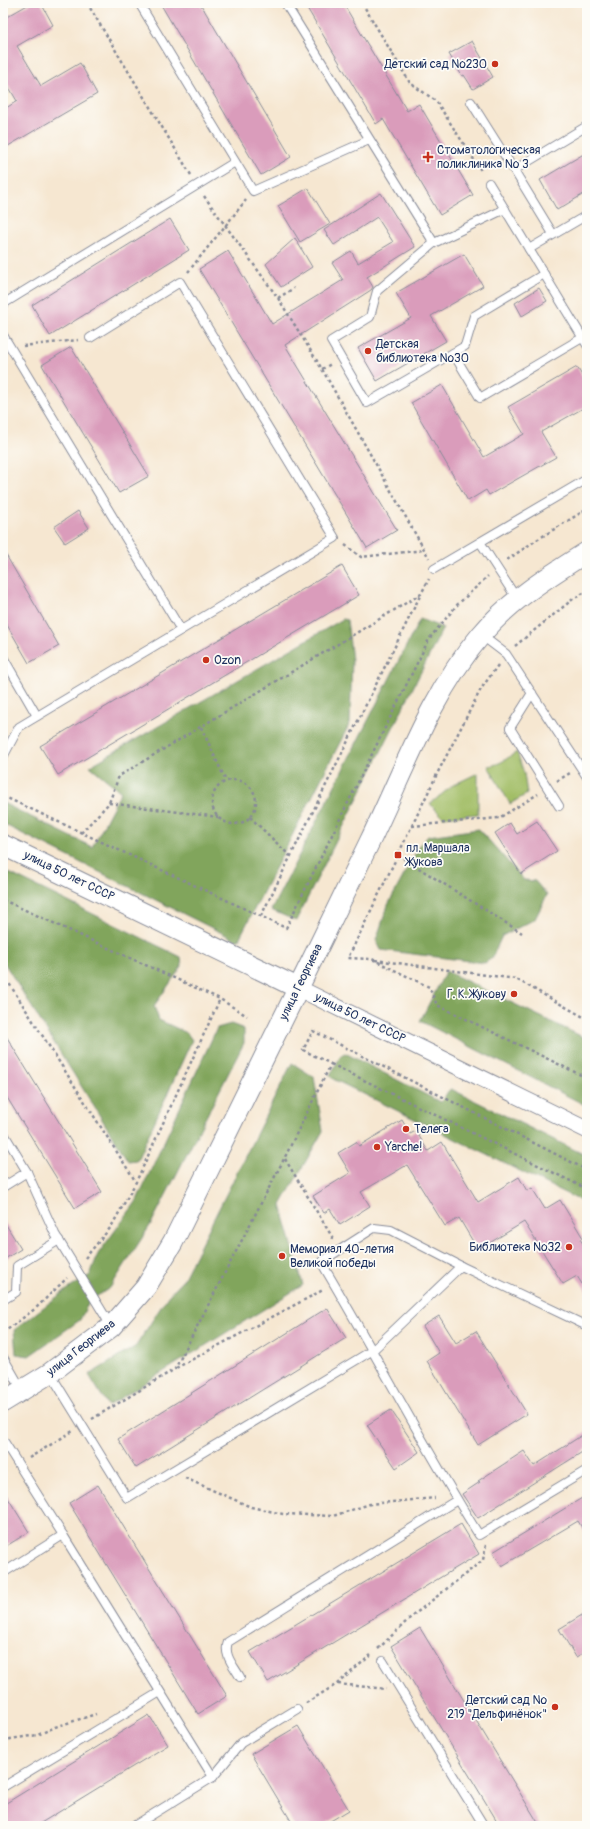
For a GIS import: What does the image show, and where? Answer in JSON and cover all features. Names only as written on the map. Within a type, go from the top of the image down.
[{"type":"street","name":"улица Георгиева","points":[[3,1402],[50,1373],[111,1327],[146,1287],[173,1242],[371,839],[432,709],[453,673],[481,635],[517,599],[587,552]]},
{"type":"street","name":"улица 50 лет СССР","points":[[3,844],[587,1130]]},
{"type":"lane","points":[[139,3],[253,191],[369,140]]},
{"type":"lane","points":[[286,3],[369,140],[434,243]]},
{"type":"lane","points":[[471,102],[553,234]]},
{"type":"lane","points":[[514,170],[587,126]]},
{"type":"lane","points":[[4,301],[235,162]]},
{"type":"lane","points":[[453,353],[480,398],[585,341],[489,183]]},
{"type":"lane","points":[[505,209],[434,243],[377,291],[370,317],[331,341],[367,403],[465,346],[474,316],[544,274]]},
{"type":"lane","points":[[529,249],[587,214]]},
{"type":"lane","points":[[3,757],[19,727],[335,538],[180,282],[90,338]]},
{"type":"lane","points":[[3,335],[181,630]]},
{"type":"lane","points":[[434,569],[587,479]]},
{"type":"lane","points":[[480,542],[517,599]]},
{"type":"lane","points":[[481,635],[506,654],[587,777]]},
{"type":"lane","points":[[3,657],[37,716]]},
{"type":"lane","points":[[532,693],[510,728],[559,806]]},
{"type":"lane","points":[[3,1132],[27,1172],[59,1240],[111,1327]]},
{"type":"lane","points":[[3,1187],[27,1172]]},
{"type":"lane","points":[[587,1326],[461,1266],[391,1230],[374,1228],[321,1262],[373,1350],[457,1500],[480,1535],[587,1470]]},
{"type":"lane","points":[[3,1300],[16,1292],[17,1266],[59,1240]]},
{"type":"lane","points":[[50,1373],[127,1498],[373,1350],[461,1266]]},
{"type":"lane","points":[[3,1357],[22,1390]]},
{"type":"lane","points":[[3,1440],[213,1776]]},
{"type":"lane","points":[[240,1677],[226,1654],[228,1642],[457,1500]]},
{"type":"lane","points":[[3,1572],[63,1535]]},
{"type":"lane","points":[[383,1661],[484,1826]]},
{"type":"lane","points":[[3,1787],[160,1692]]},
{"type":"lane","points":[[134,1826],[213,1776],[240,1743],[297,1709]]},
{"type":"path","points":[[87,3],[197,185],[278,298],[322,369],[434,569],[394,652],[261,916]]},
{"type":"path","points":[[362,3],[410,83],[436,101],[489,183]]},
{"type":"path","points":[[180,282],[253,191]]},
{"type":"path","points":[[278,298],[294,288]]},
{"type":"path","points":[[10,347],[90,338]]},
{"type":"path","points":[[335,538],[361,557],[424,550]]},
{"type":"path","points":[[587,591],[573,599],[506,654],[481,689],[348,958],[372,959],[516,979],[587,1019]]},
{"type":"path","points":[[81,833],[109,803],[119,776],[421,594]]},
{"type":"path","points":[[201,727],[226,781]]},
{"type":"path","points":[[412,826],[499,818],[580,767]]},
{"type":"path","points":[[240,780],[252,789],[256,803],[250,817],[244,821],[230,823],[218,817],[214,811],[212,797],[219,785],[226,781],[240,780]]},
{"type":"path","points":[[3,796],[286,928]]},
{"type":"path","points":[[109,803],[218,817]]},
{"type":"path","points":[[250,817],[290,856]]},
{"type":"path","points":[[398,855],[522,933]]},
{"type":"path","points":[[3,900],[220,999],[247,1016]]},
{"type":"path","points":[[372,959],[429,987],[437,1005],[587,1078]]},
{"type":"path","points":[[3,974],[136,1182]]},
{"type":"path","points":[[3,1333],[36,1308],[76,1269],[111,1227],[136,1182],[220,999]]},
{"type":"path","points":[[587,1170],[313,1031],[303,1050],[587,1189]]},
{"type":"path","points":[[175,1369],[284,1159],[331,1064]]},
{"type":"path","points":[[284,1159],[340,1249]]},
{"type":"path","points":[[19,1464],[175,1369],[334,1284]]},
{"type":"path","points":[[171,1472],[250,1507],[283,1514],[333,1516],[370,1504],[439,1497],[457,1500]]},
{"type":"path","points":[[297,1709],[337,1684],[381,1646],[411,1617],[483,1560],[489,1529]]},
{"type":"path","points":[[337,1684],[401,1691]]},
{"type":"path","points":[[3,1740],[38,1735],[55,1727],[105,1712],[117,1718]]},
{"type":"green space","points":[[343,619],[347,620],[352,660],[350,723],[238,941],[3,824],[3,803],[92,847],[121,792],[90,766]]},
{"type":"green space","points":[[420,619],[443,628],[296,921],[271,910]]},
{"type":"green space","points":[[517,752],[524,773],[527,794],[510,804],[488,766],[500,763]]},
{"type":"green space","points":[[478,773],[478,814],[443,817],[430,804],[453,785]]},
{"type":"green space","points":[[479,829],[524,880],[535,881],[547,895],[535,919],[502,936],[492,958],[485,963],[381,950],[376,940],[388,905],[421,843],[428,836]]},
{"type":"green space","points":[[3,870],[181,957],[182,966],[154,1006],[159,1020],[187,1033],[192,1040],[137,1160],[128,1161],[3,961]]},
{"type":"green space","points":[[446,971],[587,1039],[587,1106],[420,1021]]},
{"type":"green space","points":[[231,1024],[244,1029],[244,1043],[151,1224],[110,1288],[89,1301],[80,1320],[29,1356],[16,1354],[14,1330],[62,1293],[90,1275],[98,1254],[136,1202],[217,1028]]},
{"type":"green space","points":[[345,1053],[440,1102],[451,1089],[587,1156],[587,1204],[333,1079],[330,1076],[341,1055]]},
{"type":"green space","points":[[292,1063],[314,1077],[323,1131],[281,1205],[303,1285],[108,1406],[89,1375],[136,1346],[168,1296],[183,1280]]},
{"type":"building","points":[[31,3],[41,3],[53,25],[17,46],[41,86],[80,63],[97,94],[3,149],[3,110],[17,101],[3,77],[3,19]]},
{"type":"building","points":[[160,3],[200,3],[291,157],[261,175]]},
{"type":"building","points":[[304,3],[343,3],[407,111],[419,104],[473,195],[440,215],[383,119],[376,124]]},
{"type":"building","points":[[472,41],[493,77],[473,89],[464,75],[462,76],[449,54]]},
{"type":"building","points":[[587,152],[587,192],[557,210],[540,180]]},
{"type":"building","points":[[308,188],[330,224],[300,242],[278,206]]},
{"type":"building","points":[[381,193],[415,247],[367,277],[373,287],[371,290],[285,345],[397,530],[367,548],[199,269],[228,251],[272,324],[343,280],[332,263],[351,251],[358,263],[393,242],[377,217],[334,245],[324,230]]},
{"type":"building","points":[[170,219],[189,250],[50,336],[32,305]]},
{"type":"building","points":[[295,238],[312,267],[281,287],[266,264]]},
{"type":"building","points":[[464,254],[483,286],[431,316],[446,341],[377,381],[358,348],[411,318],[396,293]]},
{"type":"building","points":[[539,288],[547,301],[522,316],[515,303]]},
{"type":"building","points":[[71,347],[149,476],[119,493],[42,365]]},
{"type":"building","points":[[577,367],[587,384],[587,406],[541,432],[556,457],[489,495],[486,490],[468,501],[411,403],[442,385],[484,457],[524,434],[508,407]]},
{"type":"building","points":[[78,511],[89,528],[65,543],[54,527]]},
{"type":"building","points":[[3,550],[59,646],[29,663],[3,618]]},
{"type":"building","points":[[342,566],[359,595],[58,775],[40,746]]},
{"type":"building","points":[[537,821],[557,851],[521,874],[495,833],[510,823],[517,834]]},
{"type":"building","points":[[3,1031],[102,1192],[75,1208],[3,1091]]},
{"type":"building","points":[[402,1120],[410,1134],[416,1131],[428,1151],[442,1142],[478,1202],[519,1177],[527,1191],[532,1188],[545,1209],[560,1200],[583,1238],[580,1239],[587,1250],[587,1292],[577,1276],[563,1284],[524,1222],[478,1250],[459,1218],[445,1226],[407,1165],[361,1192],[370,1206],[340,1225],[330,1209],[324,1213],[313,1196],[350,1173],[338,1153],[356,1142],[359,1146]]},
{"type":"building","points":[[3,1220],[21,1249],[3,1260]]},
{"type":"building","points":[[327,1308],[346,1338],[136,1468],[118,1439]]},
{"type":"building","points":[[439,1316],[456,1343],[476,1331],[527,1414],[478,1445],[427,1361],[439,1353],[423,1326]]},
{"type":"building","points":[[391,1410],[419,1452],[396,1468],[367,1425]]},
{"type":"building","points":[[587,1432],[587,1449],[478,1518],[462,1494],[480,1482],[478,1481],[524,1451],[534,1466]]},
{"type":"building","points":[[98,1485],[227,1696],[198,1714],[69,1503]]},
{"type":"building","points":[[3,1490],[29,1532],[3,1548]]},
{"type":"building","points":[[587,1495],[587,1536],[578,1521],[502,1566],[493,1552]]},
{"type":"building","points":[[461,1524],[479,1554],[268,1682],[250,1652]]},
{"type":"building","points":[[587,1612],[587,1651],[576,1657],[559,1629]]},
{"type":"building","points":[[420,1628],[540,1826],[500,1826],[391,1646]]},
{"type":"building","points":[[149,1715],[168,1745],[36,1826],[3,1826],[3,1805]]},
{"type":"building","points":[[298,1726],[349,1810],[322,1826],[294,1826],[251,1754]]},
{"type":"place","name":"Детский сад №230","points":[[495,64]]},
{"type":"place","name":"Стоматологическая поликлиника № 3","points":[[428,157]]},
{"type":"place","name":"Детская библиотека №30","points":[[368,351]]},
{"type":"place","name":"Ozon","points":[[206,660]]},
{"type":"place","name":"пл. Маршала Жукова","points":[[398,855]]},
{"type":"place","name":"Г. К. Жукову","points":[[514,994]]},
{"type":"place","name":"Телега","points":[[406,1129]]},
{"type":"place","name":"Yarche!","points":[[377,1147]]},
{"type":"place","name":"Библиотека №32","points":[[569,1247]]},
{"type":"place","name":"Мемориал 40-летия Великой победы","points":[[282,1256]]},
{"type":"place","name":"Детский сад № 219 \"Дельфинёнок\"","points":[[555,1707]]}]
